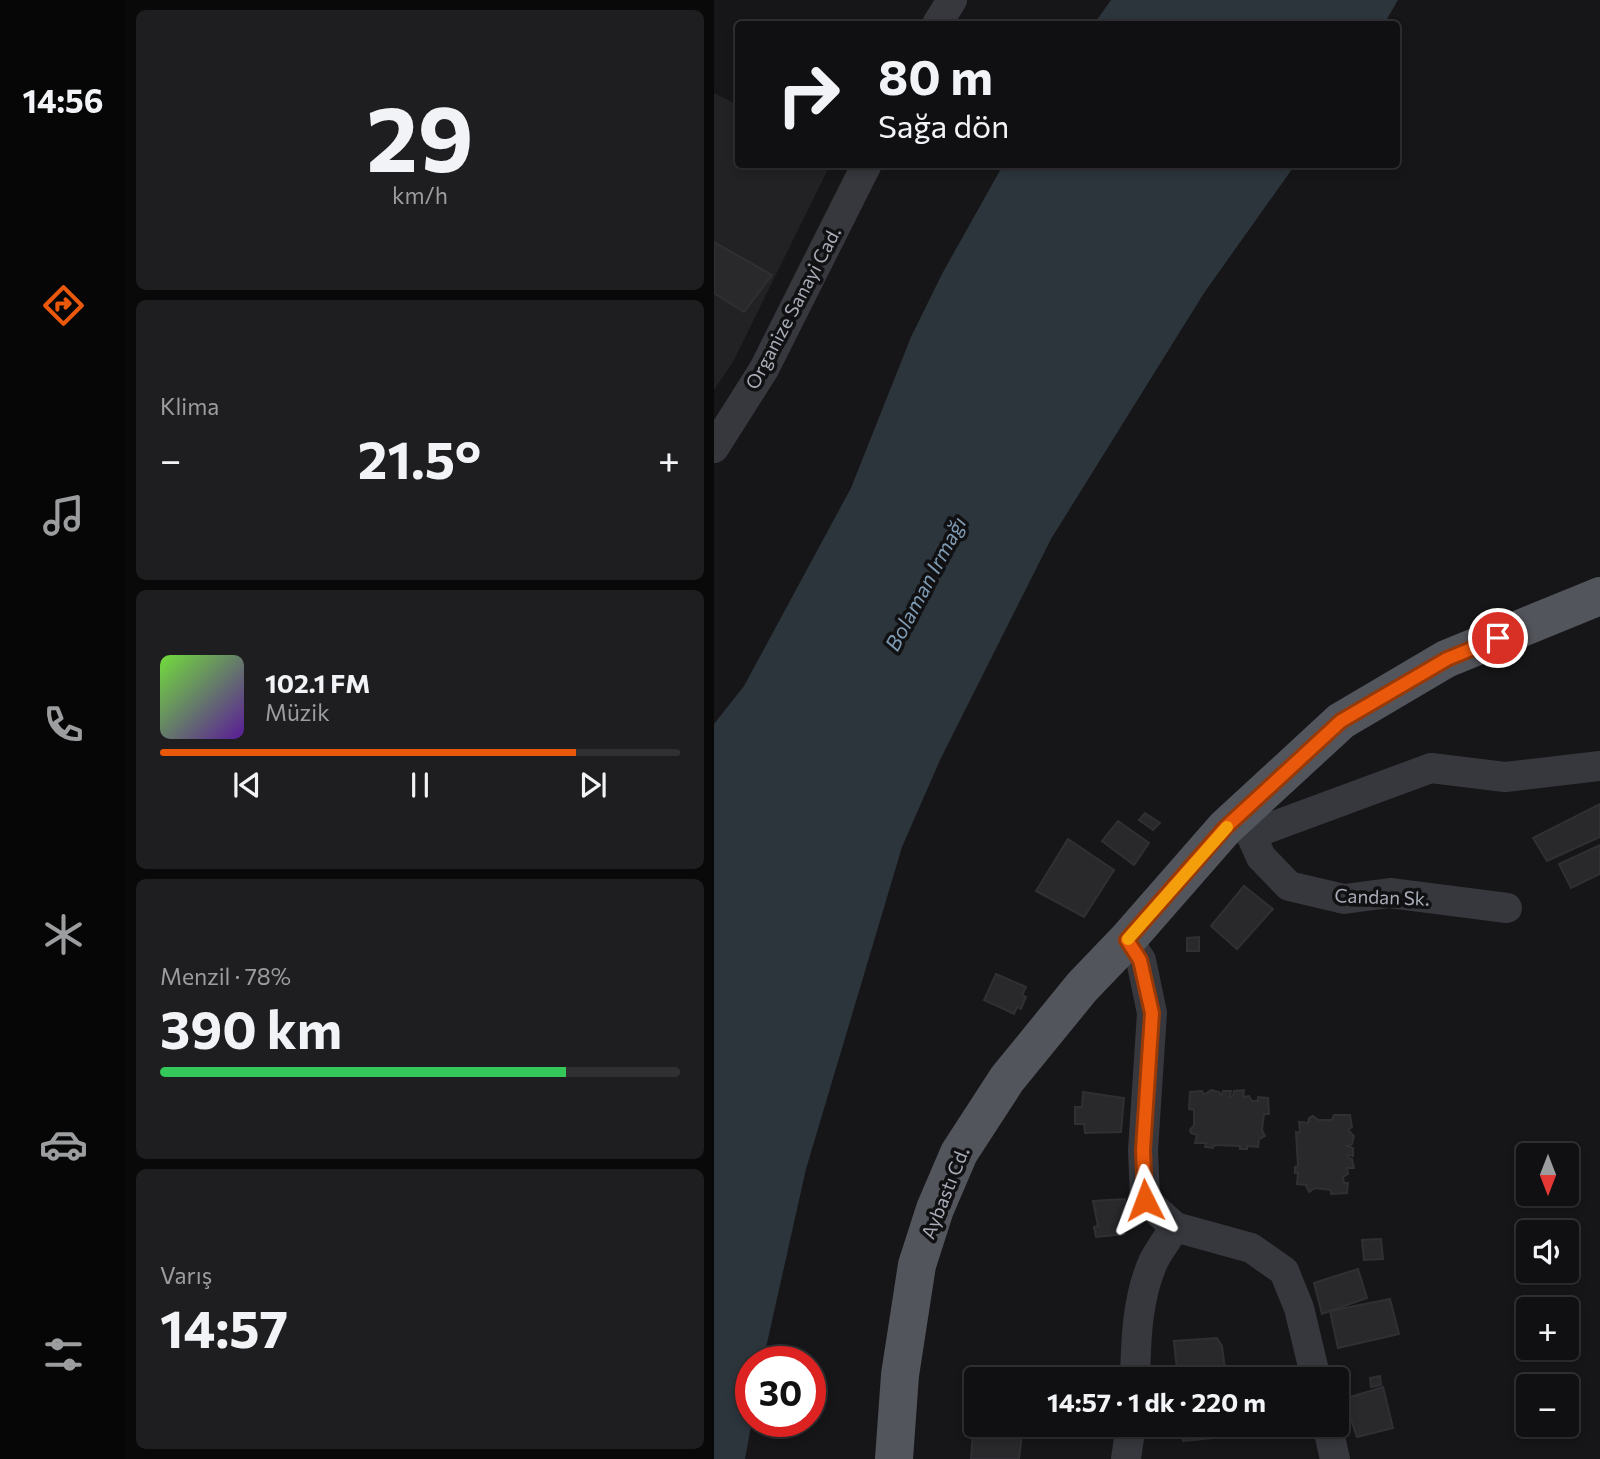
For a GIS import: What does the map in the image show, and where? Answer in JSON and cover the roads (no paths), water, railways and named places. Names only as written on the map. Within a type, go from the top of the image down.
[{"type":"main road","name":"Aybastı Cd.","points":[[894,1459],[900,1375],[917,1265],[935,1209],[959,1153],[1007,1079],[1082,987],[1341,721],[1447,659],[1600,596]]},
{"type":"street","points":[[939,21],[952,0]]},
{"type":"street","name":"Organize Sanayi Cad.","points":[[714,448],[764,369],[865,168]]},
{"type":"street","points":[[1237,828],[1266,829],[1431,768],[1505,777],[1600,766]]},
{"type":"street","name":"Candan Sk.","points":[[1237,828],[1289,886],[1344,899],[1390,893],[1507,908]]},
{"type":"street","points":[[1127,940],[1140,960],[1152,1013],[1143,1150],[1145,1200],[1175,1227],[1251,1248],[1284,1271],[1299,1308],[1313,1367]]},
{"type":"street","points":[[1135,1367],[1136,1334],[1145,1284],[1155,1259],[1175,1227]]},
{"type":"street","points":[[1126,1459],[1129,1437]]},
{"type":"street","points":[[1330,1437],[1335,1459]]},
{"type":"water","points":[[1111,0],[1398,0],[1386,21],[1096,21]]},
{"type":"water","name":"Bolaman Irmağı","points":[[1001,168],[1293,168],[1204,293],[1051,539],[940,760],[902,847],[806,1169],[766,1346],[735,1346],[735,1437],[749,1437],[745,1459],[714,1459],[714,724],[744,686],[851,488],[911,337],[942,274]]}]
